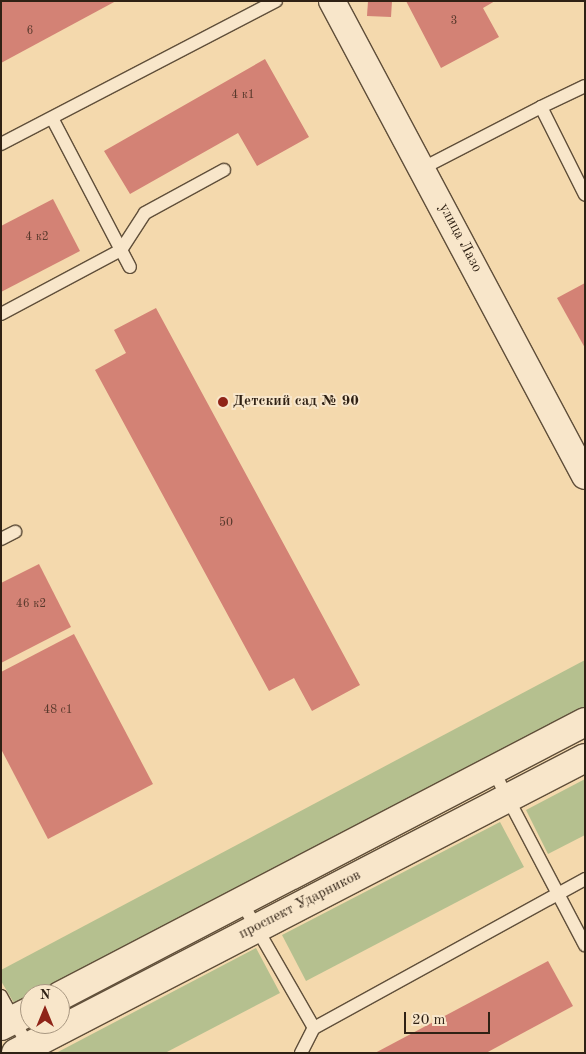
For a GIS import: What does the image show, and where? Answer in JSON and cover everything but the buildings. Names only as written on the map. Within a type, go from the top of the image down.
[{"type":"street","name":"улица Лазо","points":[[332,1],[423,168],[585,476]]},
{"type":"street","name":"проспект Ударников","points":[[70,991],[585,722]]},
{"type":"street","name":"проспект Ударников","points":[[22,1050],[585,758]]},
{"type":"lane","points":[[1,144],[276,1]]},
{"type":"lane","points":[[423,168],[585,86]]},
{"type":"lane","points":[[541,107],[585,195]]},
{"type":"lane","points":[[52,118],[130,267]]},
{"type":"lane","points":[[1,314],[121,250],[144,213],[224,170]]},
{"type":"lane","points":[[1,539],[15,532]]},
{"type":"lane","points":[[493,770],[585,945]]},
{"type":"lane","points":[[301,1053],[314,1028],[585,879]]},
{"type":"lane","points":[[241,901],[314,1028]]},
{"type":"lane","points":[[1,996],[15,1019],[22,1050]]},
{"type":"green space","points":[[585,660],[585,708],[51,984],[20,984],[20,1000],[14,1003],[1,981],[1,970]]},
{"type":"green space","points":[[585,779],[585,835],[548,854],[526,810]]},
{"type":"green space","points":[[500,822],[524,867],[306,981],[282,935]]},
{"type":"green space","points":[[256,948],[280,993],[165,1053],[56,1053]]},
{"type":"place","name":"Детский сад № 90","points":[[223,402]]}]
